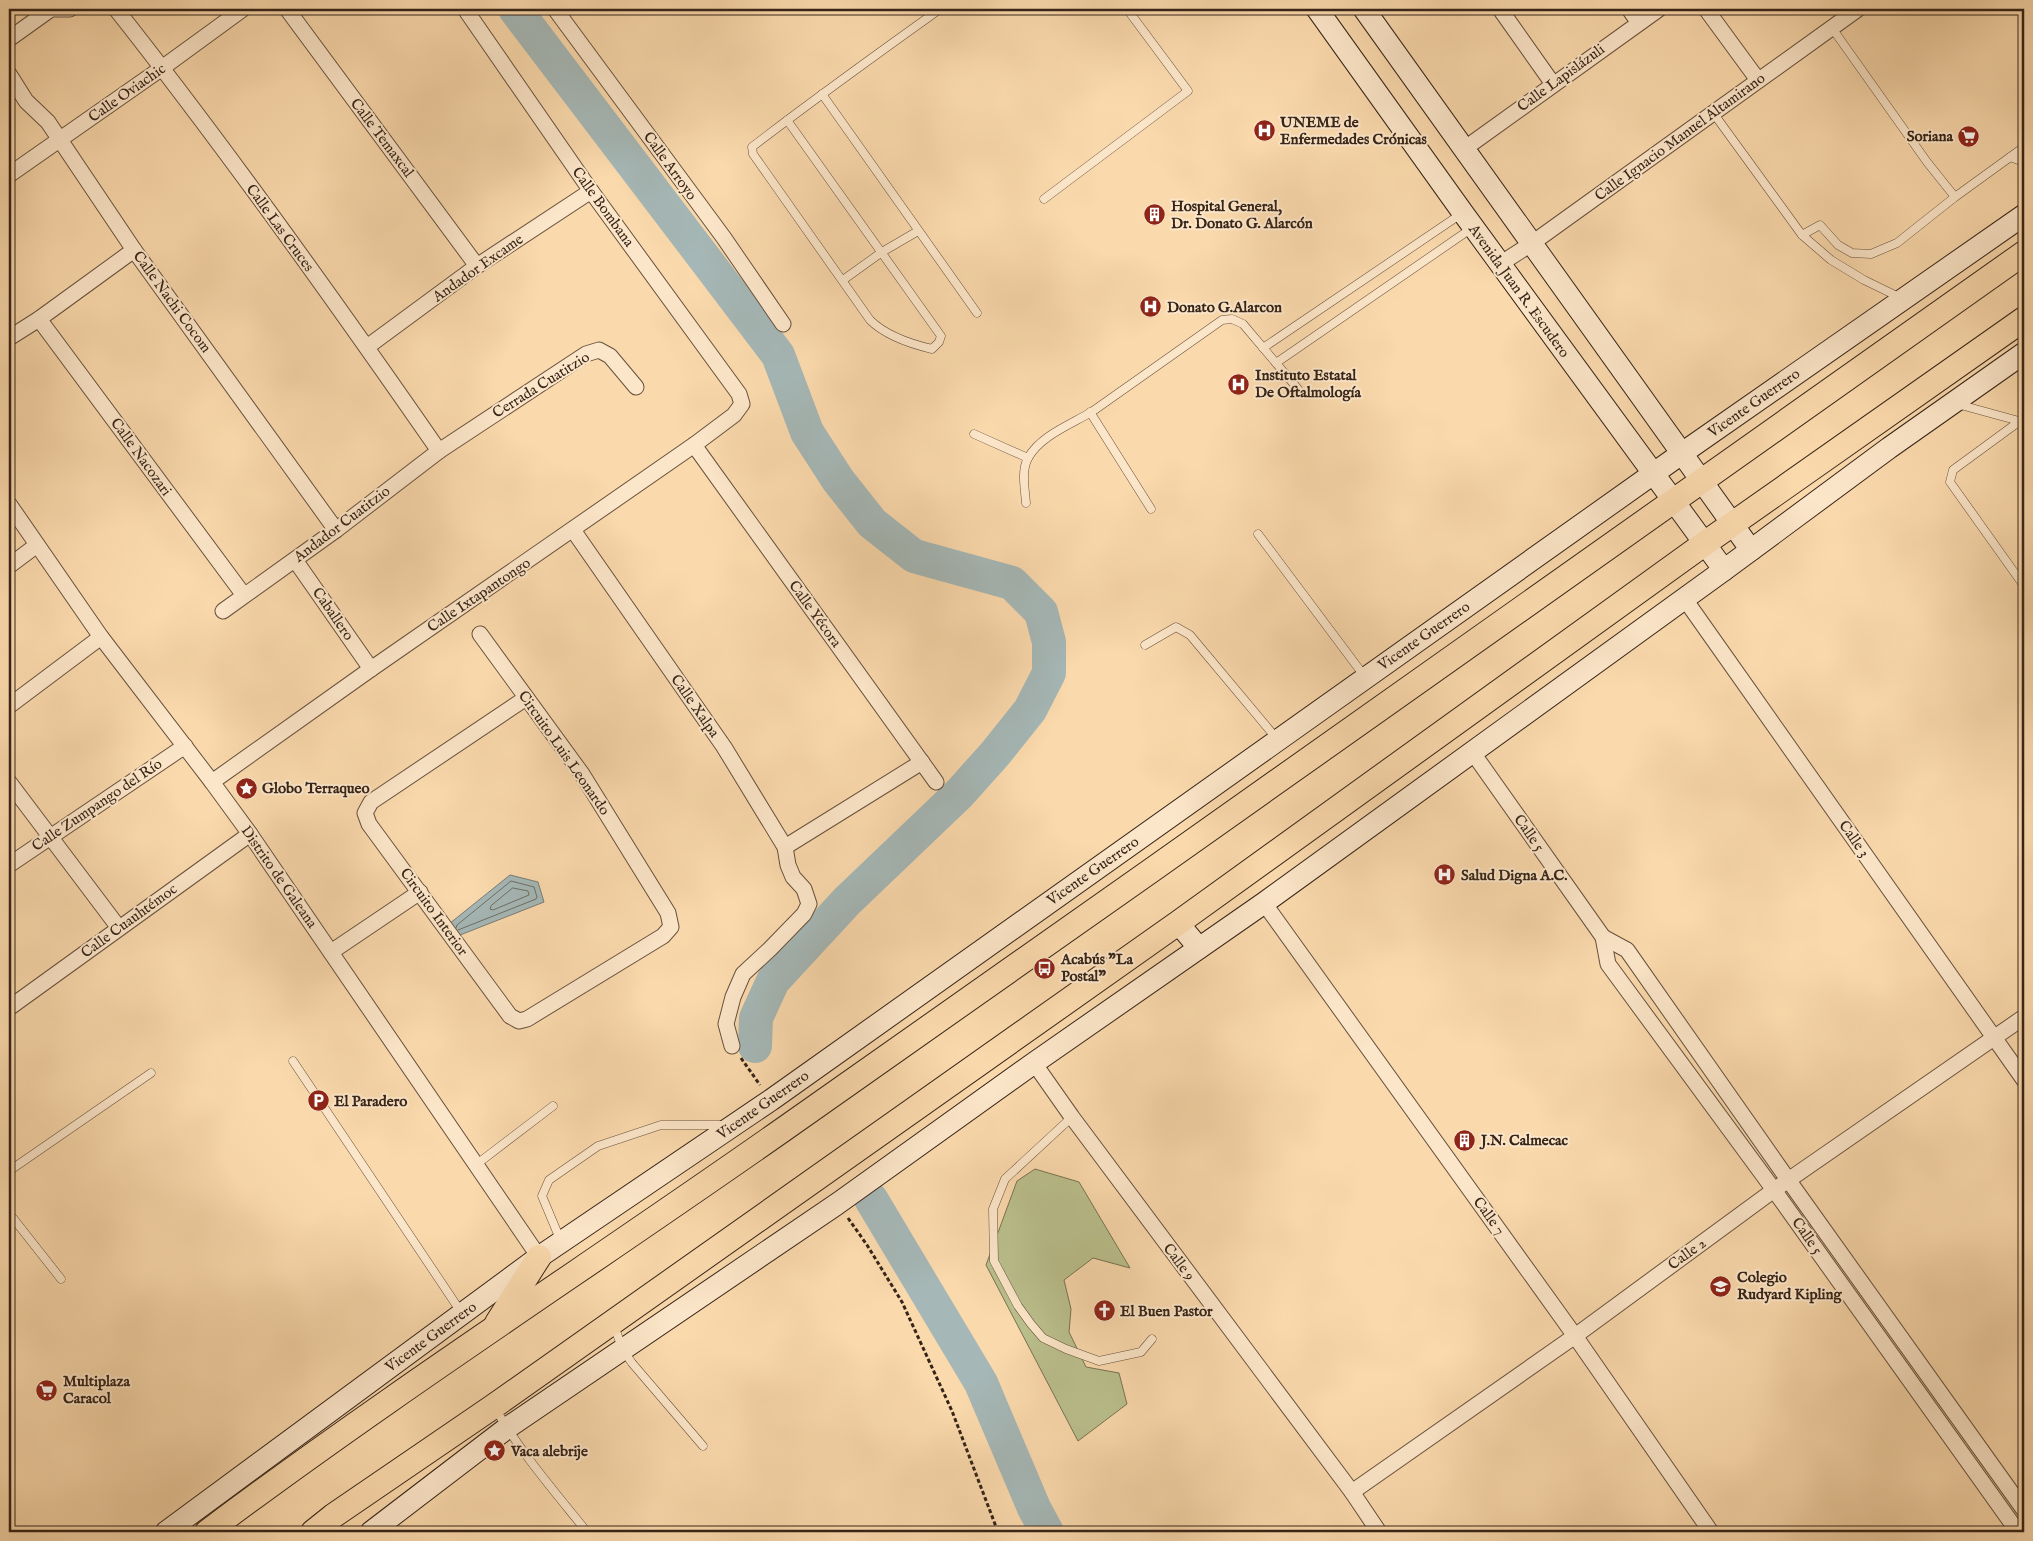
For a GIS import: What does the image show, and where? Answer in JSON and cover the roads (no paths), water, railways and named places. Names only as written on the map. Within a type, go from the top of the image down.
[{"type":"main road","name":"Avenida Juan R. Escudero","points":[[1317,9],[1652,474],[1724,570]]},
{"type":"main road","points":[[1364,9],[1680,454],[1751,550]]},
{"type":"main road","name":"Vicente Guerrero","points":[[166,1532],[561,1241],[771,1100],[1680,454],[2024,215]]},
{"type":"main road","points":[[208,1532],[299,1463],[684,1200],[1674,503],[2024,253]]},
{"type":"main road","points":[[313,1532],[333,1516],[494,1406],[1178,923],[1704,544],[2024,319]]},
{"type":"main road","points":[[370,1532],[507,1428],[837,1204],[1034,1063],[1264,903],[2024,352]]},
{"type":"main road","points":[[1178,923],[1199,948]]},
{"type":"main road","points":[[492,1331],[539,1257]]},
{"type":"street","points":[[9,39],[51,9],[70,9]]},
{"type":"street","name":"Calle Las Cruces","points":[[116,9],[162,68],[367,347],[439,451]]},
{"type":"street","name":"Calle Oviachic","points":[[9,175],[243,9]]},
{"type":"street","name":"Calle Temaxcal","points":[[287,9],[477,266]]},
{"type":"street","name":"Calle Bombana","points":[[465,9],[591,191],[739,394],[742,404]]},
{"type":"street","name":"Calle Arroyo","points":[[555,9],[729,244],[783,324]]},
{"type":"street","points":[[1500,9],[1552,84]]},
{"type":"street","points":[[1629,9],[1639,23]]},
{"type":"street","name":"Calle Lapislázuli","points":[[1464,149],[1659,9]]},
{"type":"street","points":[[1706,9],[1758,80]]},
{"type":"street","name":"Calle Ignacio Manuel Altamirano","points":[[1500,264],[1714,114],[1758,80],[1858,9]]},
{"type":"street","name":"Calle Nachi Cocom","points":[[9,74],[26,101],[48,122],[134,250],[336,530]]},
{"type":"street","name":"Andador Excame","points":[[367,347],[477,266],[591,191]]},
{"type":"street","points":[[9,338],[39,319],[134,250]]},
{"type":"street","name":"Calle Nacozari","points":[[39,319],[244,594]]},
{"type":"street","name":"Cerrada Cuatitzio","points":[[439,451],[586,354],[599,350],[610,356],[636,387]]},
{"type":"street","name":"Calle Ixtapantongo","points":[[212,782],[371,669],[694,446],[734,415],[742,404]]},
{"type":"street","name":"Calle Yécora","points":[[694,446],[936,782]]},
{"type":"street","name":"Andador Cuatitzio","points":[[244,594],[336,530],[439,451]]},
{"type":"street","name":"Distrito de Galeana","points":[[9,504],[101,637],[250,834],[539,1257]]},
{"type":"street","name":"Calle Xalpa","points":[[573,530],[724,747],[785,846],[788,865],[793,877],[804,889],[808,904],[804,914],[770,950],[743,974],[733,998],[726,1024],[732,1046]]},
{"type":"street","points":[[9,566],[37,545]]},
{"type":"street","name":"Caballero","points":[[295,560],[371,669]]},
{"type":"street","points":[[223,610],[244,594]]},
{"type":"street","name":"Calle 3","points":[[1684,598],[2024,1080]]},
{"type":"street","name":"Circuito Luis Leonardo","points":[[480,634],[582,774],[668,913],[672,927]]},
{"type":"street","points":[[9,706],[101,637]]},
{"type":"street","name":"Circuito Interior","points":[[526,698],[371,802],[365,813],[369,824],[510,1016],[519,1021],[527,1019],[664,936],[672,927]]},
{"type":"street","name":"Calle Zumpango del Río","points":[[9,865],[185,746]]},
{"type":"street","name":"Calle 5","points":[[1473,753],[1603,937],[1608,964],[1774,1190],[2018,1532]]},
{"type":"street","points":[[785,846],[922,762]]},
{"type":"street","points":[[9,782],[119,928]]},
{"type":"street","name":"Calle Cuauhtémoc","points":[[9,1008],[250,834]]},
{"type":"street","points":[[331,952],[420,892]]},
{"type":"street","name":"Calle 7","points":[[1264,903],[1575,1336],[1711,1532]]},
{"type":"street","name":"Calle 5","points":[[1603,937],[1626,950],[2024,1510]]},
{"type":"street","name":"Calle 2","points":[[1352,1492],[1575,1336],[1774,1190],[2024,1016]]},
{"type":"street","name":"Calle 9","points":[[1034,1063],[1072,1117],[1352,1492],[1379,1532]]},
{"type":"lane","points":[[787,120],[941,336],[939,342],[932,349],[912,344],[877,327],[870,320],[753,154],[752,147],[787,120],[822,94],[940,9]]},
{"type":"lane","points":[[1044,199],[1188,91],[1127,9]]},
{"type":"lane","points":[[1832,28],[1926,162],[1955,196]]},
{"type":"lane","points":[[822,94],[976,313]]},
{"type":"lane","points":[[1714,114],[1802,235],[1831,260],[1903,300]]},
{"type":"lane","points":[[1802,235],[1820,225],[1838,245],[1852,254],[1871,254],[1897,243],[1955,196],[2024,147]]},
{"type":"lane","points":[[2010,157],[2024,162]]},
{"type":"lane","points":[[1264,348],[1468,220]]},
{"type":"lane","points":[[1276,363],[1468,220]]},
{"type":"lane","points":[[843,280],[882,252],[918,231]]},
{"type":"lane","points":[[1026,503],[1024,476],[1028,458],[1040,444],[1063,427],[1090,412],[1222,320],[1232,319],[1243,324],[1298,389]]},
{"type":"lane","points":[[1953,403],[2022,420]]},
{"type":"lane","points":[[1090,412],[1151,509]]},
{"type":"lane","points":[[2022,420],[1953,470],[1950,482],[2024,586]]},
{"type":"lane","points":[[974,434],[1028,458]]},
{"type":"lane","points":[[1258,534],[1366,677]]},
{"type":"lane","points":[[1145,646],[1176,627],[1183,630],[1190,635],[1278,740]]},
{"type":"lane","points":[[293,1061],[462,1314]]},
{"type":"lane","points":[[9,1171],[151,1073]]},
{"type":"lane","points":[[477,1164],[553,1106]]},
{"type":"lane","points":[[1072,1117],[1005,1179],[994,1209],[994,1262],[1018,1306],[1043,1338],[1099,1361],[1141,1352],[1152,1340]]},
{"type":"lane","points":[[561,1241],[542,1196],[549,1180],[598,1146],[661,1125],[734,1125]]},
{"type":"lane","points":[[9,1213],[61,1279]]},
{"type":"lane","points":[[612,1322],[623,1350],[703,1446]]},
{"type":"lane","points":[[494,1406],[507,1428],[587,1532]]},
{"type":"water","points":[[510,875],[538,882],[544,902],[455,937],[449,924]]},
{"type":"waterway","points":[[515,9],[778,355],[807,432],[838,480],[872,523],[914,556],[1012,583],[1041,612],[1049,642],[1049,673],[1030,710],[994,755],[959,794],[847,901],[773,981],[756,1018],[755,1046]]},
{"type":"waterway","points":[[871,1199],[981,1383],[1034,1508],[1047,1532]]},
{"type":"place","name":"UNEME de Enfermedades Crónicas","points":[[1264,131]]},
{"type":"place","name":"Soriana","points":[[1969,136]]},
{"type":"place","name":"Hospital General, Dr. Donato G. Alarcón","points":[[1155,215]]},
{"type":"place","name":"Donato G.Alarcon","points":[[1151,307]]},
{"type":"place","name":"Instituto Estatal De Oftalmología","points":[[1239,384]]},
{"type":"place","name":"Globo Terraqueo","points":[[246,788]]},
{"type":"place","name":"Salud Digna A.C.","points":[[1445,875]]},
{"type":"place","name":"Acabús \"La Postal\"","points":[[1045,968]]},
{"type":"place","name":"El Paradero","points":[[318,1101]]},
{"type":"place","name":"J.N. Calmecac","points":[[1465,1140]]},
{"type":"place","name":"Colegio Rudyard Kipling","points":[[1721,1286]]},
{"type":"place","name":"El Buen Pastor","points":[[1104,1311]]},
{"type":"place","name":"Multiplaza Caracol","points":[[47,1390]]},
{"type":"place","name":"Vaca alebrije","points":[[495,1451]]}]
